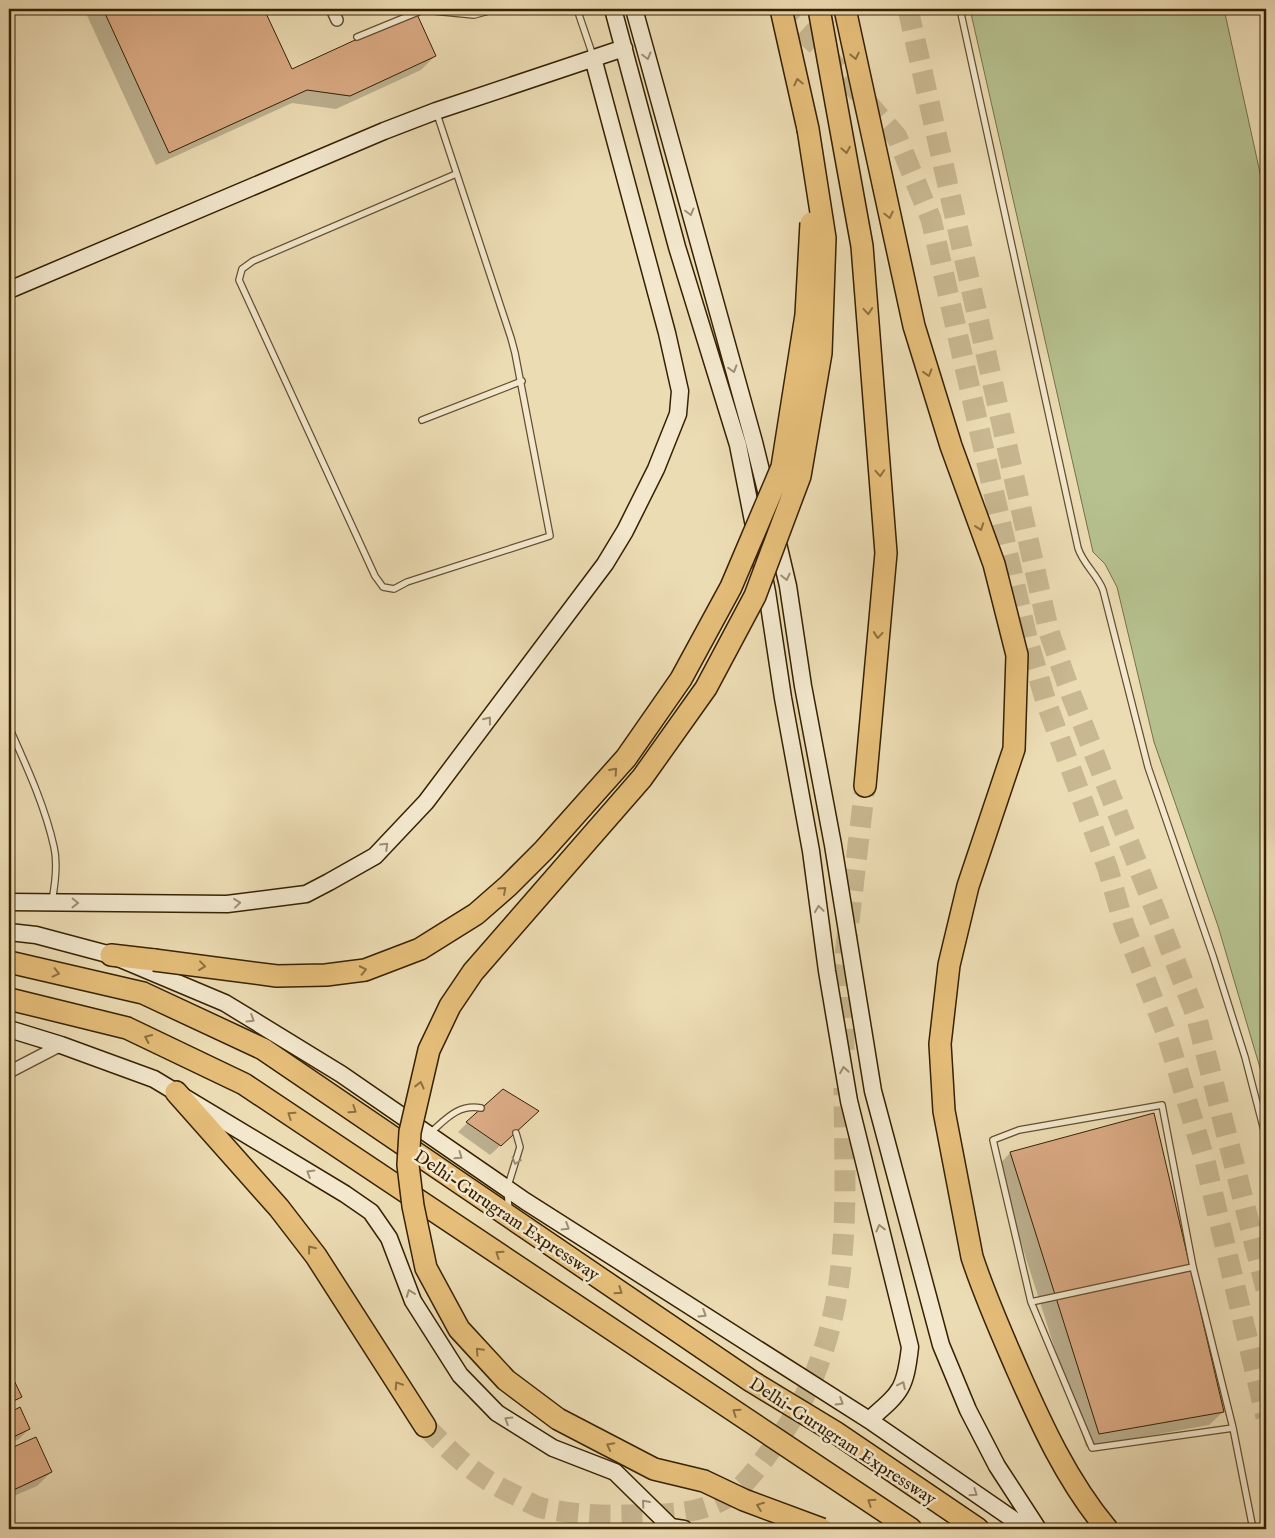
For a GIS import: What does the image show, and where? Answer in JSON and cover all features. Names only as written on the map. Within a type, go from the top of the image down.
[{"type":"highway","points":[[781,9],[815,164],[825,238],[821,353],[800,476],[755,596],[706,688],[642,778],[484,958],[450,1006],[429,1050],[410,1132],[408,1165],[426,1268],[459,1329],[506,1380],[558,1419],[654,1469],[704,1481],[744,1500],[822,1529]]},
{"type":"highway","points":[[819,9],[838,102],[862,246],[886,553],[865,786]]},
{"type":"highway","points":[[845,9],[914,326],[951,446],[994,564],[1017,655],[1014,749],[968,886],[949,965],[940,1044],[944,1111],[972,1257],[979,1279],[1033,1405],[1062,1464],[1086,1504],[1107,1529]]},
{"type":"highway","points":[[111,955],[277,976],[326,975],[365,970],[412,952],[476,914],[508,886],[544,850],[626,758],[681,679],[731,587],[782,467],[806,315],[815,164]]},
{"type":"highway","name":"Delhi-Gurugram Expressway","points":[[9,962],[143,993],[264,1048],[751,1381],[835,1432],[978,1529]]},
{"type":"highway","name":"Delhi-Gurugram Expressway","points":[[9,999],[127,1028],[244,1084],[911,1529]]},
{"type":"highway","points":[[176,1092],[279,1208],[316,1256],[425,1426]]},
{"type":"main road","points":[[613,9],[677,247],[738,445],[767,592],[783,698],[811,851],[827,971],[849,1101],[910,1347],[903,1386],[894,1398],[869,1420]]},
{"type":"main road","points":[[634,9],[754,442],[788,586],[803,686],[833,845],[872,1091],[884,1137],[941,1345],[968,1410],[997,1466],[1038,1529]]},
{"type":"main road","points":[[9,290],[436,111],[624,48]]},
{"type":"main road","points":[[9,902],[227,904],[264,900],[306,894],[375,856],[426,802],[605,564],[625,531],[656,469],[678,414],[680,391],[667,334],[593,58]]},
{"type":"main road","points":[[9,932],[36,935],[111,955],[225,1003],[341,1074],[507,1189],[869,1420],[1027,1529]]},
{"type":"main road","points":[[9,1029],[62,1045],[154,1079],[345,1194],[371,1212],[389,1238],[413,1301],[460,1375],[497,1413],[545,1443],[614,1472],[675,1528]]},
{"type":"street","points":[[9,1072],[62,1045]]},
{"type":"lane","points":[[357,37],[423,10],[474,15],[496,9]]},
{"type":"lane","points":[[576,9],[593,58]]},
{"type":"lane","points":[[960,9],[1078,548],[1083,560],[1096,576],[1103,590],[1148,767],[1213,956],[1245,1057],[1266,1138]]},
{"type":"lane","points":[[436,111],[511,338],[522,381],[550,536],[407,582],[394,589],[383,587],[375,576],[239,280],[242,269],[253,261],[456,174]]},
{"type":"lane","points":[[422,420],[522,381]]},
{"type":"lane","points":[[9,727],[31,780],[55,849],[55,882],[52,902]]},
{"type":"lane","points":[[1233,1428],[1092,1448],[1031,1302],[993,1140],[1019,1130],[1162,1105],[1193,1267],[1233,1428],[1253,1529]]},
{"type":"lane","points":[[429,1135],[455,1111],[469,1106],[481,1108]]},
{"type":"lane","points":[[510,1217],[507,1189],[520,1148],[516,1132]]},
{"type":"lane","points":[[1031,1302],[1193,1267]]},
{"type":"green space","points":[[970,9],[1224,9],[1266,200],[1266,1088],[1218,926],[1154,742],[1117,587],[1105,564],[1093,552]]},
{"type":"building","points":[[103,9],[264,9],[292,69],[416,12],[436,56],[350,96],[307,90],[169,153]]},
{"type":"building","points":[[503,1089],[539,1111],[501,1146],[466,1122]]},
{"type":"building","points":[[1154,1113],[1224,1412],[1099,1434],[1010,1152]]},
{"type":"building","points":[[9,1373],[22,1397],[9,1403]]},
{"type":"building","points":[[20,1407],[30,1429],[9,1439],[9,1413]]},
{"type":"building","points":[[36,1437],[52,1472],[9,1492],[9,1449]]},
{"type":"tunnel","points":[[778,9],[819,47],[897,137],[931,219],[1027,638],[1046,702],[1108,869],[1124,925],[1167,1035],[1205,1161],[1266,1417]]},
{"type":"tunnel","points":[[908,9],[1049,632],[1071,694],[1196,1015],[1266,1289]]},
{"type":"tunnel","points":[[844,1050],[843,972],[865,786]]},
{"type":"tunnel","points":[[425,1426],[478,1474],[503,1489],[542,1508],[595,1515],[676,1513],[700,1509],[730,1496],[749,1478],[771,1450],[799,1407],[818,1364],[832,1321],[840,1276],[844,1231],[844,1088]]}]
